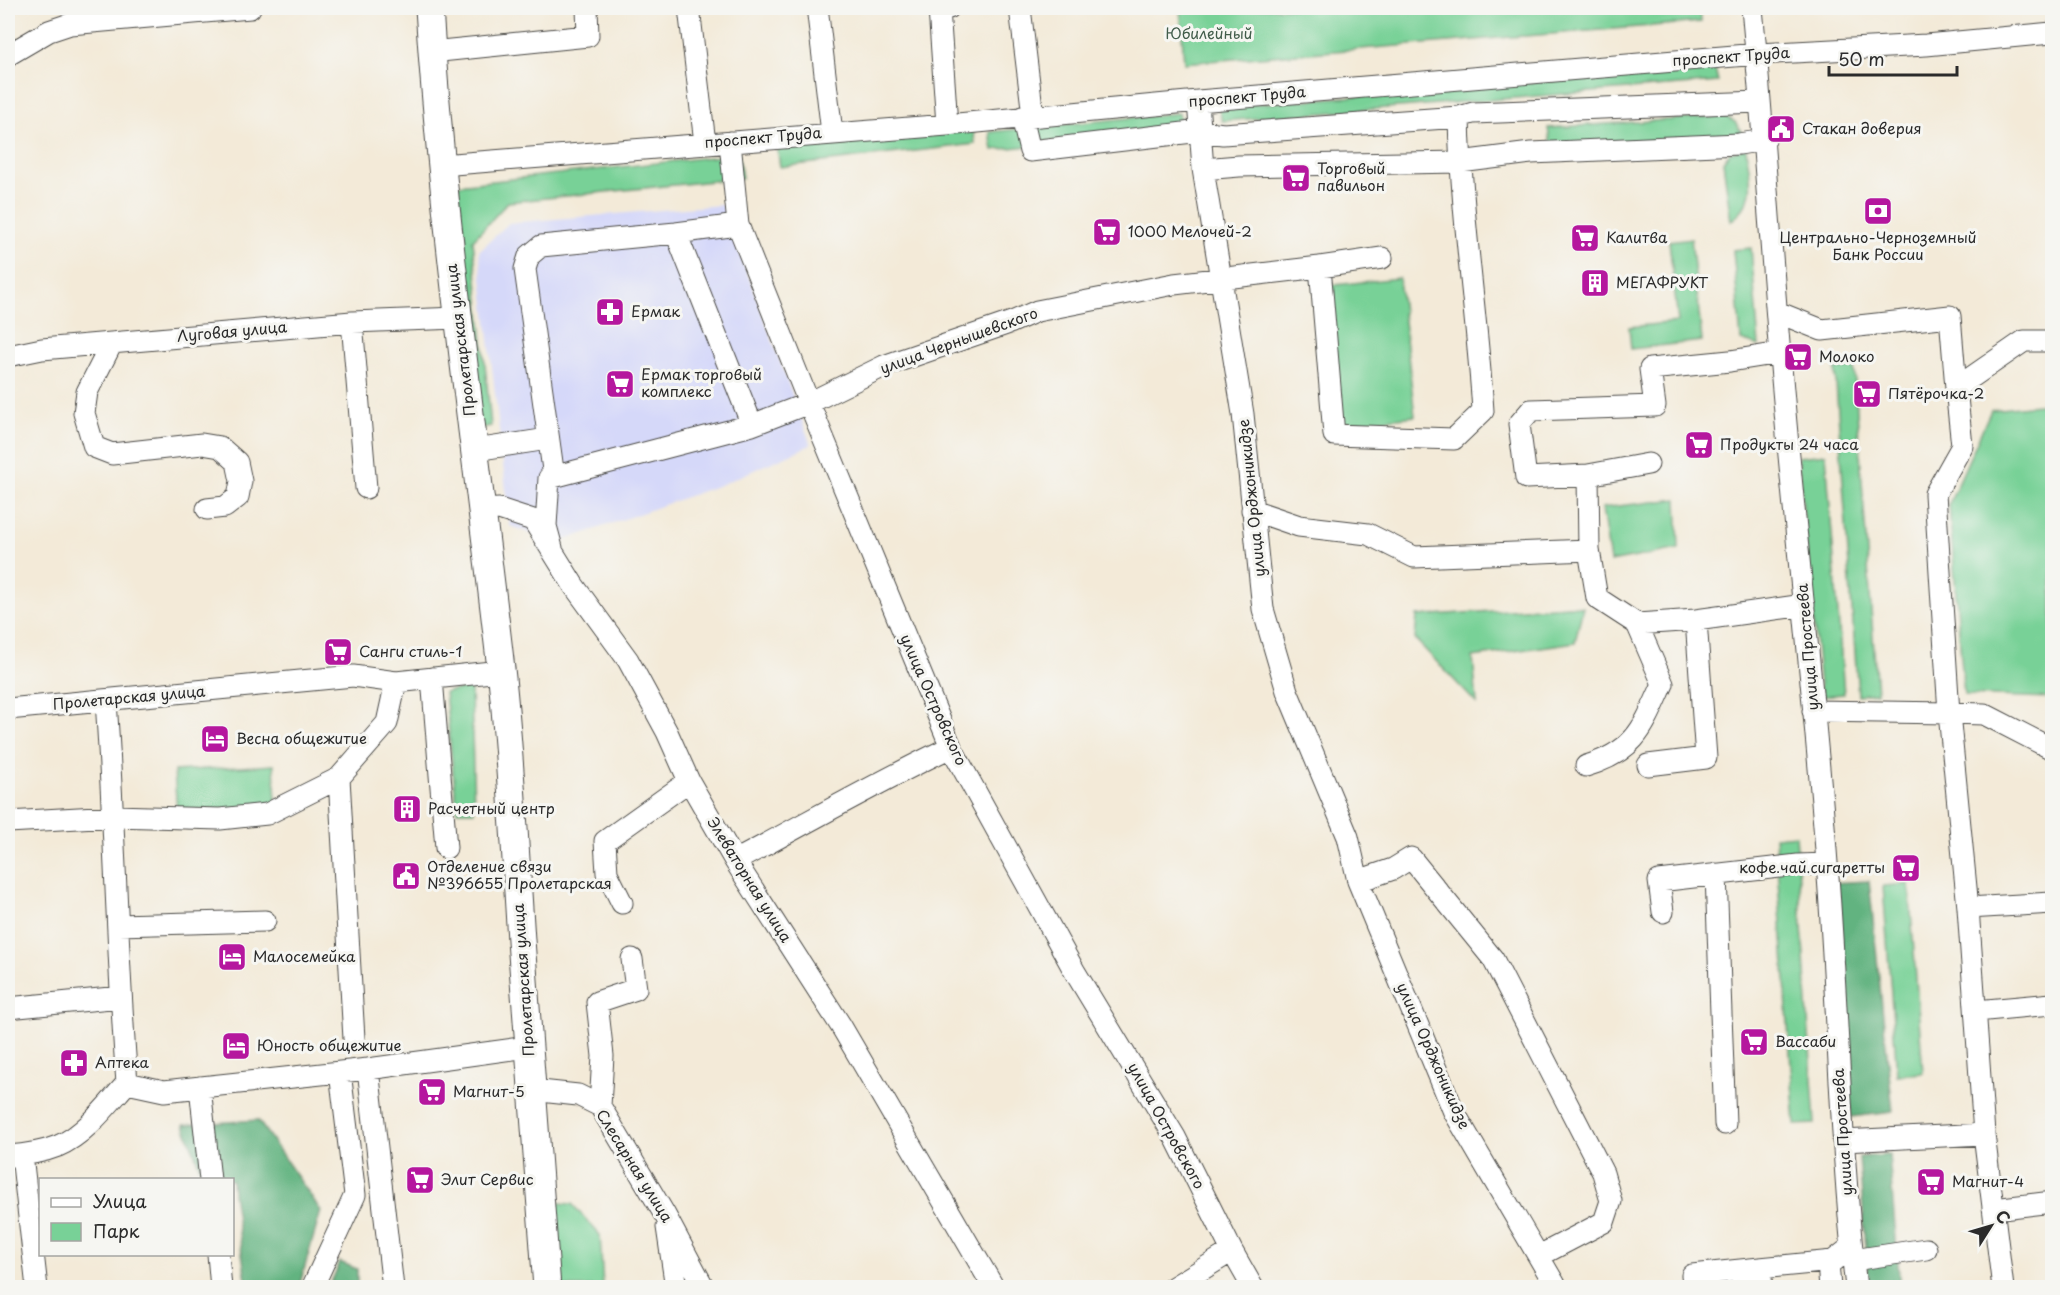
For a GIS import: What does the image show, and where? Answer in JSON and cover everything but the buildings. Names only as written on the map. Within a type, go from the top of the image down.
[{"type":"main road","name":"Пролетарская улица","points":[[429,8],[441,165],[501,671],[547,1287]]},
{"type":"street","points":[[8,56],[49,32],[70,24],[250,8]]},
{"type":"street","points":[[431,52],[588,36],[587,8]]},
{"type":"street","points":[[689,8],[705,143]]},
{"type":"street","points":[[947,124],[939,9],[949,8]]},
{"type":"street","points":[[1020,8],[1030,151],[1200,131],[1223,134],[1459,117],[1473,113],[1760,102]]},
{"type":"street","name":"улица Простеева","points":[[1752,8],[1765,140],[1780,353],[1827,864],[1843,1141],[1856,1287]]},
{"type":"street","points":[[818,15],[832,133]]},
{"type":"street","name":"проспект Труда","points":[[441,165],[1758,54],[1926,45],[2052,33]]},
{"type":"street","name":"улица Орджоникидзе","points":[[1198,101],[1203,169],[1243,414],[1263,609],[1287,691],[1348,837],[1358,881],[1454,1112],[1557,1287]]},
{"type":"street","points":[[1320,267],[1334,435],[1454,439],[1483,411],[1479,340],[1460,162],[1459,117]]},
{"type":"street","points":[[1203,169],[1239,166],[1460,162],[1531,153],[1739,144],[1765,140]]},
{"type":"street","name":"улица Островского","points":[[730,142],[738,225],[951,747],[1075,972],[1175,1137],[1232,1251],[1254,1287]]},
{"type":"street","points":[[552,548],[546,526],[549,478],[554,477],[525,269],[529,256],[541,246],[738,225]]},
{"type":"street","points":[[676,233],[752,425]]},
{"type":"street","name":"улица Чернышевского","points":[[554,477],[752,425],[809,403],[884,366],[1012,322],[1037,311],[1174,284],[1382,258]]},
{"type":"street","points":[[1777,312],[1822,330],[1950,316],[1962,446],[1935,494],[1949,713],[1968,908],[1984,1134],[2003,1287]]},
{"type":"street","name":"Луговая улица","points":[[8,356],[42,349],[352,322],[458,318]]},
{"type":"street","points":[[352,322],[366,488]]},
{"type":"street","points":[[1956,388],[2024,341],[2052,341]]},
{"type":"street","points":[[112,343],[87,392],[84,413],[94,447],[112,454],[202,444],[220,447],[237,462],[241,481],[238,496],[225,507],[207,509]]},
{"type":"street","points":[[1648,464],[1588,476],[1526,478],[1519,424],[1531,410],[1655,406],[1650,369],[1730,361],[1780,353]]},
{"type":"street","points":[[475,450],[548,439]]},
{"type":"street","points":[[1586,766],[1604,761],[1625,749],[1642,729],[1663,684],[1637,624],[1597,598],[1589,550],[1588,476]]},
{"type":"street","name":"Элеваторная улица","points":[[481,510],[499,509],[533,520],[574,586],[628,660],[668,732],[689,781],[735,861],[841,1026],[994,1287]]},
{"type":"street","points":[[1252,510],[1299,526],[1368,534],[1414,557],[1589,550]]},
{"type":"street","points":[[1637,624],[1696,620],[1804,605]]},
{"type":"street","points":[[1648,765],[1706,758],[1696,620]]},
{"type":"street","name":"Пролетарская улица","points":[[8,709],[353,676],[396,682],[501,671]]},
{"type":"street","points":[[432,678],[446,848]]},
{"type":"street","points":[[8,822],[114,816],[220,819],[267,814],[339,778],[387,723],[396,682]]},
{"type":"street","points":[[37,1287],[15,1155],[59,1146],[88,1125],[127,1083],[106,700]]},
{"type":"street","points":[[1813,711],[1984,714],[2052,749]]},
{"type":"street","points":[[735,861],[910,766],[951,747]]},
{"type":"street","points":[[339,778],[354,1039]]},
{"type":"street","points":[[622,903],[607,873],[605,841],[689,781]]},
{"type":"street","points":[[1358,881],[1393,869],[1411,858],[1493,959],[1603,1173],[1611,1202],[1604,1222],[1539,1256]]},
{"type":"street","points":[[1663,912],[1659,881],[1798,865],[1827,864]]},
{"type":"street","points":[[1716,874],[1725,1124]]},
{"type":"street","points":[[1968,908],[2052,903]]},
{"type":"street","points":[[118,926],[264,921]]},
{"type":"street","points":[[600,1106],[603,1056],[597,1002],[636,989],[632,959]]},
{"type":"street","points":[[8,1008],[121,997]]},
{"type":"street","points":[[1976,1011],[2052,1004]]},
{"type":"street","points":[[127,1083],[164,1091],[368,1069],[528,1047]]},
{"type":"street","points":[[368,1069],[393,1287]]},
{"type":"street","points":[[312,1287],[355,1195],[340,1072]]},
{"type":"street","points":[[200,1087],[210,1178]]},
{"type":"street","name":"Слесарная улица","points":[[531,1090],[578,1095],[600,1106],[665,1215],[704,1287]]},
{"type":"street","points":[[1843,1141],[1984,1134]]},
{"type":"street","points":[[1994,1209],[2052,1202]]},
{"type":"street","points":[[665,1215],[676,1287]]},
{"type":"street","points":[[1694,1287],[1692,1275],[1761,1278],[1833,1262],[1852,1253],[1926,1249]]},
{"type":"street","points":[[1172,1287],[1232,1251]]},
{"type":"street","points":[[218,1256],[221,1287]]},
{"type":"street","points":[[1828,1262],[1830,1287]]},
{"type":"shaded area","points":[[722,205],[811,445],[720,485],[557,543],[510,526],[479,251],[509,223]]},
{"type":"green space","name":"Юбилейный","points":[[1180,8],[1700,8],[1701,22],[1184,63]]},
{"type":"green space","points":[[1715,68],[1718,82],[1222,121],[1218,107]]},
{"type":"green space","points":[[1179,113],[1183,129],[993,150],[990,132]]},
{"type":"green space","points":[[1725,116],[1735,122],[1744,136],[1551,147],[1548,128]]},
{"type":"green space","points":[[973,125],[975,144],[780,167],[777,146]]},
{"type":"green space","points":[[1746,148],[1750,179],[1749,196],[1746,205],[1731,221],[1723,162],[1730,152]]},
{"type":"green space","points":[[738,154],[742,178],[508,202],[473,240],[491,426],[477,429],[458,185]]},
{"type":"green space","points":[[1691,238],[1702,341],[1631,349],[1629,327],[1678,322],[1669,241]]},
{"type":"green space","points":[[1751,248],[1759,346],[1741,340],[1733,250]]},
{"type":"green space","points":[[1399,278],[1415,416],[1332,425],[1316,287]]},
{"type":"green space","points":[[1854,368],[1877,693],[1858,695],[1835,369]]},
{"type":"green space","points":[[2047,404],[2052,458],[2052,698],[1964,695],[1949,504],[1991,410]]},
{"type":"green space","points":[[1826,454],[1844,694],[1821,696],[1798,457]]},
{"type":"green space","points":[[1677,499],[1679,549],[1610,562],[1602,508]]},
{"type":"green space","points":[[1583,607],[1575,642],[1473,657],[1477,704],[1415,639],[1417,616]]},
{"type":"green space","points":[[471,687],[474,811],[457,811],[445,692]]},
{"type":"green space","points":[[274,765],[277,821],[178,826],[174,771]]},
{"type":"green space","points":[[1796,835],[1815,1124],[1795,1125],[1775,837]]},
{"type":"green space","points":[[1869,881],[1893,1112],[1851,1117],[1829,883]]},
{"type":"green space","points":[[1909,884],[1923,1073],[1897,1075],[1883,886]]},
{"type":"green space","points":[[258,1120],[321,1211],[299,1287],[247,1287],[234,1200],[234,1178],[204,1178],[184,1125]]},
{"type":"green space","points":[[1889,1155],[1900,1287],[1869,1287],[1859,1157]]},
{"type":"green space","points":[[546,1202],[572,1204],[600,1235],[603,1287],[557,1287]]},
{"type":"green space","points":[[340,1262],[357,1269],[357,1287],[329,1287]]},
{"type":"place","name":"Стакан доверия","points":[[1781,129]]},
{"type":"place","name":"Торговый павильон","points":[[1296,178]]},
{"type":"place","name":"Центрально-Черноземный Банк России","points":[[1878,211]]},
{"type":"place","name":"1000 Мелочей-2","points":[[1107,232]]},
{"type":"place","name":"Калитва","points":[[1585,238]]},
{"type":"place","name":"МЕГАФРУКТ","points":[[1595,283]]},
{"type":"place","name":"Ермак","points":[[610,312]]},
{"type":"place","name":"Молоко","points":[[1798,357]]},
{"type":"place","name":"Ермак торговый комплекс","points":[[620,384]]},
{"type":"place","name":"Пятёрочка-2","points":[[1867,394]]},
{"type":"place","name":"Продукты 24 часа","points":[[1699,445]]},
{"type":"place","name":"Санги стиль-1","points":[[338,652]]},
{"type":"place","name":"Весна общежитие","points":[[215,739]]},
{"type":"place","name":"Расчетный центр","points":[[407,809]]},
{"type":"place","name":"кофе.чай.сигаретты","points":[[1906,868]]},
{"type":"place","name":"Отделение связи №396655 Пролетарская","points":[[406,876]]},
{"type":"place","name":"Малосемейка","points":[[232,957]]},
{"type":"place","name":"Вассаби","points":[[1754,1042]]},
{"type":"place","name":"Юность общежитие","points":[[236,1046]]},
{"type":"place","name":"Аптека","points":[[74,1063]]},
{"type":"place","name":"Магнит-5","points":[[432,1092]]},
{"type":"place","name":"Элит Сервис","points":[[420,1180]]},
{"type":"place","name":"Магнит-4","points":[[1931,1182]]}]
